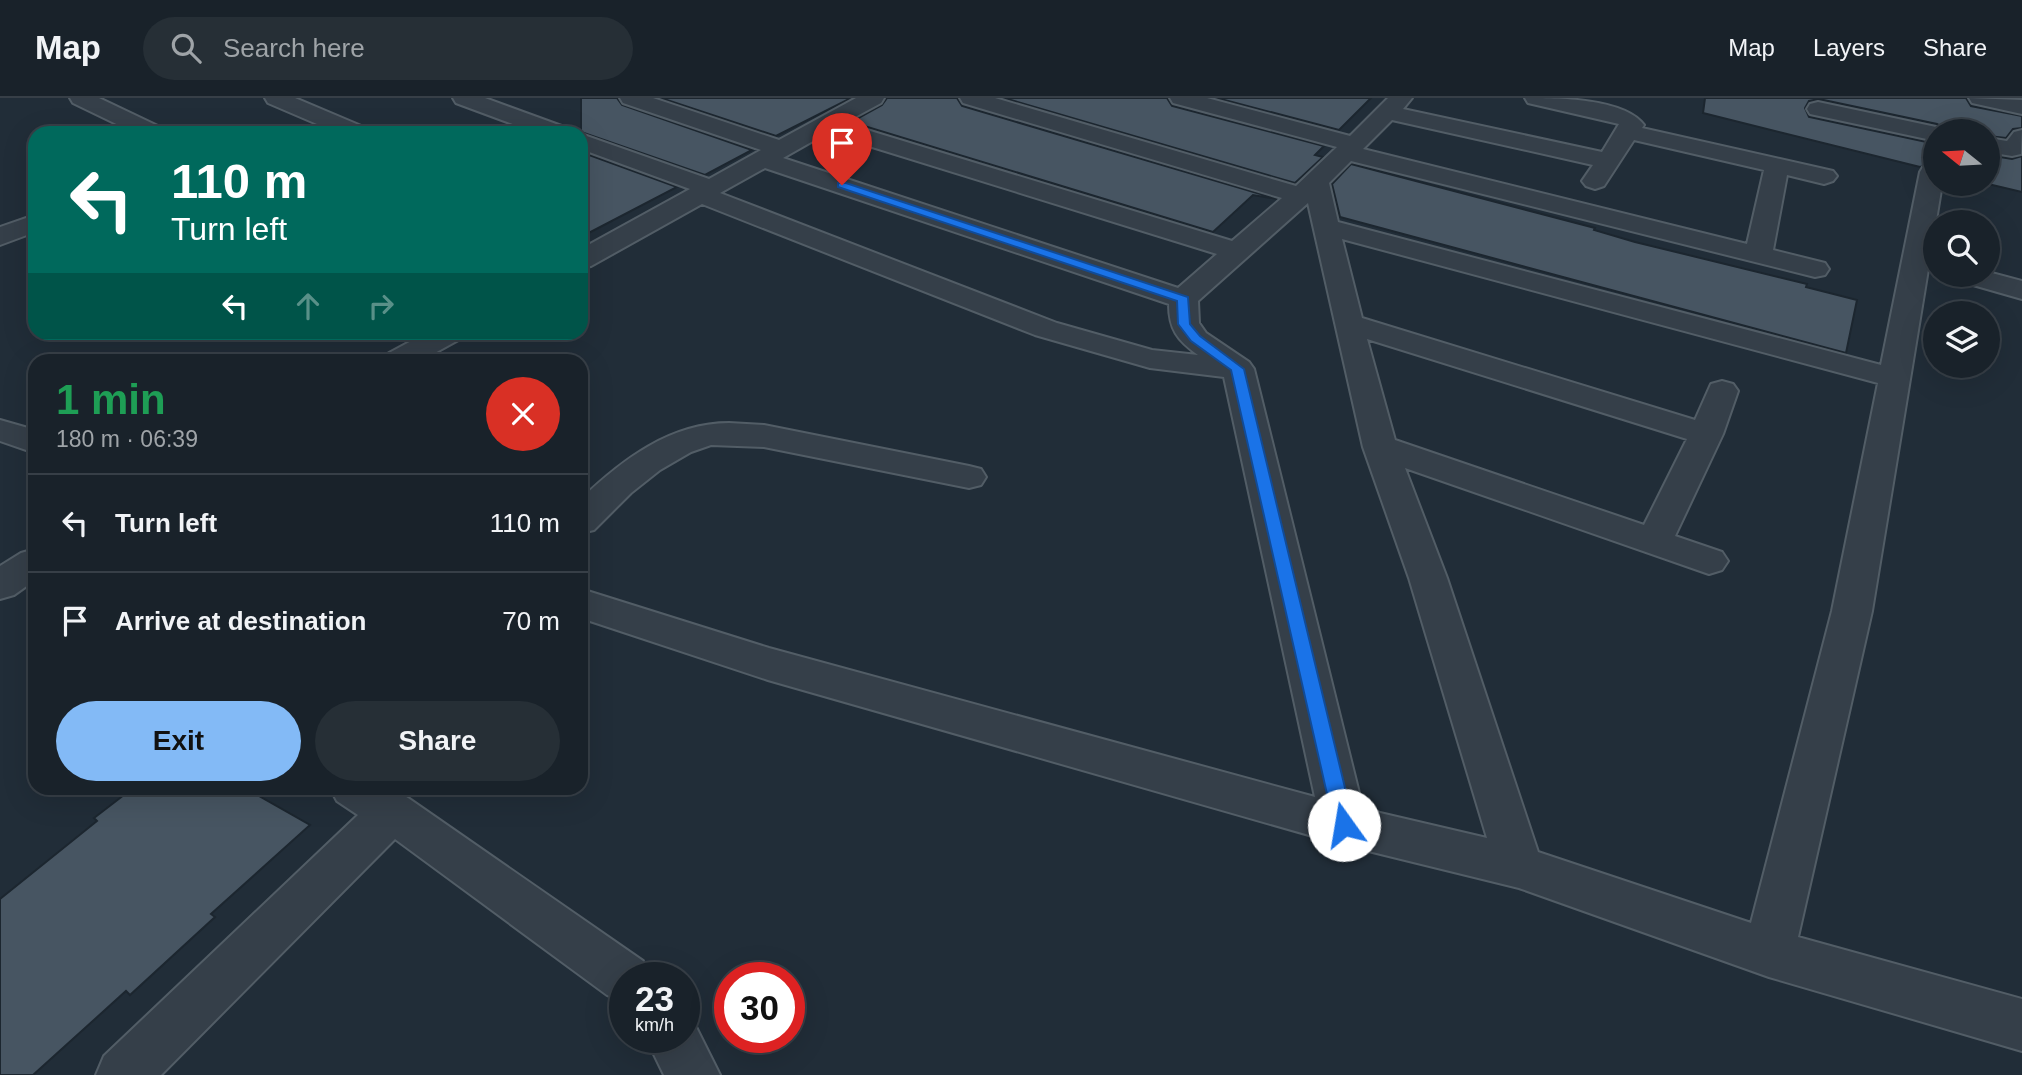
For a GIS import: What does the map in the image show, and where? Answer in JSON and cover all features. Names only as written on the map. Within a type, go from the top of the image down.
[{"type":"street","points":[[81,98],[139,126]]},
{"type":"street","points":[[276,98],[342,126]]},
{"type":"street","points":[[464,98],[540,126]]},
{"type":"street","points":[[631,98],[772,154],[1183,299]]},
{"type":"street","points":[[833,98],[866,102]]},
{"type":"street","points":[[971,98],[1309,189],[1328,227],[1348,324],[1380,447],[1429,578],[1519,867]]},
{"type":"street","points":[[1181,98],[1350,148],[1815,269]]},
{"type":"street","points":[[1536,98],[1627,118],[1632,125],[1576,208]]},
{"type":"street","points":[[1980,98],[2022,107]]},
{"type":"street","points":[[588,256],[866,102]]},
{"type":"street","points":[[1183,299],[1309,189],[1394,105],[1608,161]]},
{"type":"street","points":[[1818,109],[1923,131]]},
{"type":"street","points":[[825,125],[1239,252]]},
{"type":"street","points":[[1628,132],[1824,176]]},
{"type":"street","points":[[2000,147],[2012,149],[2020,143],[2022,137]]},
{"type":"street","points":[[588,144],[1070,337],[1150,359],[1238,369]]},
{"type":"street","points":[[1758,254],[1777,165]]},
{"type":"street","points":[[0,237],[28,226]]},
{"type":"street","points":[[1328,227],[1895,378]]},
{"type":"street","points":[[588,231],[614,242]]},
{"type":"street","points":[[1769,953],[1852,611],[1895,378],[1923,274]]},
{"type":"street","points":[[2000,284],[2022,290]]},
{"type":"street","points":[[1183,299],[1184,324],[1195,339],[1238,369],[1344,825]]},
{"type":"street","points":[[1348,324],[1706,435]]},
{"type":"street","points":[[411,354],[436,340]]},
{"type":"street","points":[[1654,542],[1706,435],[1722,391]]},
{"type":"street","points":[[0,430],[28,440]]},
{"type":"street","points":[[588,513],[643,465],[695,437],[731,433],[764,436],[969,477]]},
{"type":"street","points":[[1380,447],[1709,561]]},
{"type":"street","points":[[0,585],[28,567]]},
{"type":"street","points":[[588,605],[768,664],[1344,825],[1519,867],[1769,953],[2021,1034]]},
{"type":"street","points":[[123,1075],[372,800],[432,838],[609,966]]},
{"type":"street","points":[[681,1053],[693,1075]]},
{"type":"building","points":[[581,98],[617,98],[622,105],[752,150],[705,175],[588,134],[588,126],[581,126]]},
{"type":"building","points":[[661,98],[851,98],[776,136]]},
{"type":"building","points":[[887,98],[957,98],[962,106],[1277,199],[1253,195],[1213,232],[851,122],[882,105]]},
{"type":"building","points":[[1004,98],[1167,98],[1172,106],[1324,146],[1315,155],[1323,157],[1295,183]]},
{"type":"building","points":[[1217,98],[1371,98],[1339,130]]},
{"type":"building","points":[[1705,98],[1966,98],[1971,106],[2022,116],[2022,128],[2013,129],[2006,138],[2000,137],[2000,119],[1923,121],[1819,99],[1809,101],[1805,108],[1809,117],[1923,141],[1923,166],[1920,167],[1703,113]]},
{"type":"building","points":[[588,155],[677,187],[588,233]]},
{"type":"building","points":[[2022,156],[2022,192],[2000,187],[2000,157],[2012,159]]},
{"type":"building","points":[[1351,164],[1595,228],[1594,230],[1635,242],[1807,284],[1806,287],[1857,300],[1846,353],[1340,217],[1332,184]]},
{"type":"building","points":[[124,795],[257,795],[310,825],[211,914],[215,917],[130,995],[126,991],[33,1075],[0,1075],[0,899],[97,821],[94,818]]},
{"type":"route","points":[[842,185],[1183,299],[1184,324],[1195,339],[1238,369],[1344,825]]}]
